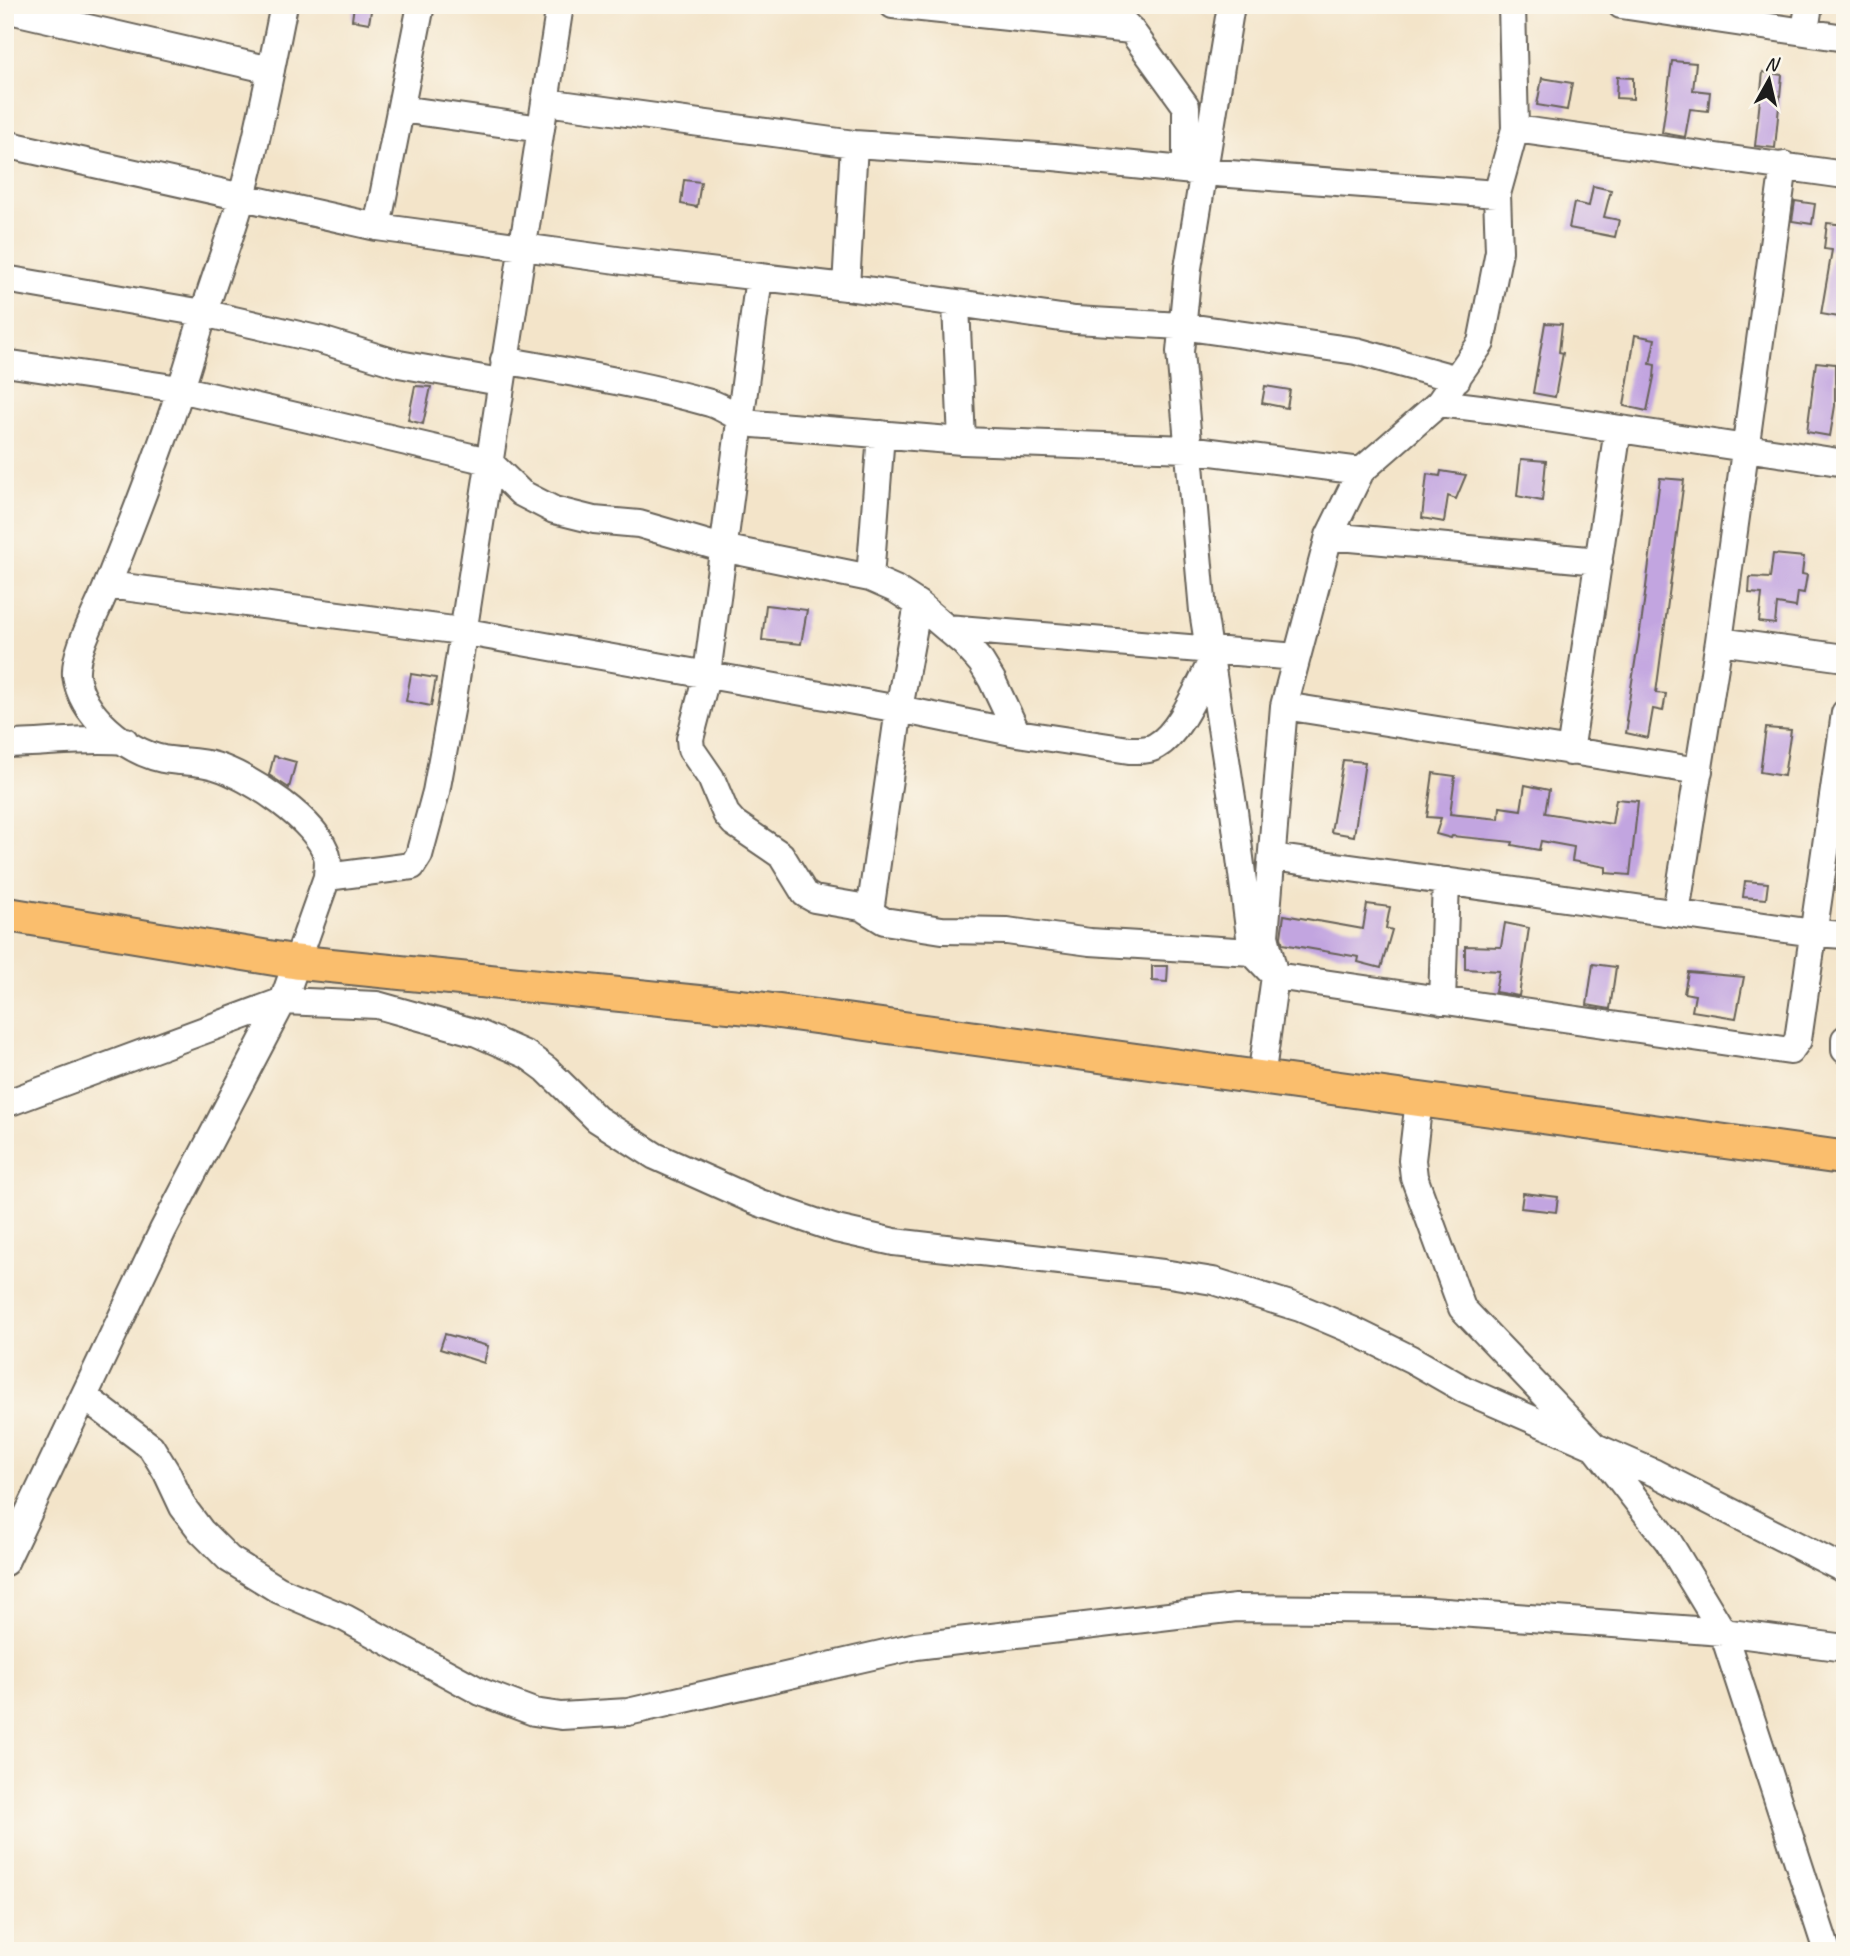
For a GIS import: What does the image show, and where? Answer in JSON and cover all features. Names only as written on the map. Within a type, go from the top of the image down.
[{"type":"main road","points":[[5,914],[296,962],[754,1008],[1845,1158]]},
{"type":"street","points":[[5,1562],[163,1230],[283,1001],[327,877],[328,858],[320,841],[307,825],[271,793],[216,766],[188,760],[165,760],[144,753],[99,720],[81,694],[76,674],[78,657],[108,585],[180,389],[242,197],[284,5]]},
{"type":"street","points":[[377,227],[421,5]]},
{"type":"street","points":[[327,877],[399,870],[412,866],[419,855],[436,792],[452,705],[461,631],[524,247],[560,5]]},
{"type":"street","points":[[892,5],[1131,30]]},
{"type":"street","points":[[1106,5],[1131,30],[1186,106],[1194,171]]},
{"type":"street","points":[[1231,5],[1194,171],[1180,352],[1210,655],[1252,952],[1275,976],[1790,1051],[1798,1040],[1845,713]]},
{"type":"street","points":[[1261,1079],[1275,976],[1265,936],[1284,706],[1329,536],[1361,471],[1438,403],[1481,342],[1499,251],[1497,194],[1514,129],[1512,5]]},
{"type":"street","points":[[1621,5],[1845,38]]},
{"type":"street","points":[[1805,31],[1809,5]]},
{"type":"street","points":[[5,9],[271,71]]},
{"type":"street","points":[[546,102],[854,144],[1054,157],[1194,171],[1497,194]]},
{"type":"street","points":[[401,109],[541,129]]},
{"type":"street","points":[[1514,129],[1845,175]]},
{"type":"street","points":[[5,144],[377,227],[846,287],[956,305],[1075,320],[1181,326],[1356,351],[1457,379]]},
{"type":"street","points":[[846,287],[854,144]]},
{"type":"street","points":[[1676,913],[1719,641],[1784,165]]},
{"type":"street","points":[[759,277],[707,674],[690,739],[691,749],[711,778],[726,814],[734,823],[781,855],[805,894],[814,899],[861,907],[884,920],[942,930],[1007,930],[1090,942],[1252,952]]},
{"type":"street","points":[[5,279],[203,313],[321,340],[399,363],[624,382],[701,401],[754,424],[962,441],[1188,449],[1361,471]]},
{"type":"street","points":[[956,305],[962,441]]},
{"type":"street","points":[[5,363],[180,389],[488,461],[521,493],[554,510],[594,520],[639,524],[722,548],[870,578],[895,589],[918,604],[981,662],[1017,733]]},
{"type":"street","points":[[1438,403],[1845,463]]},
{"type":"street","points":[[1570,752],[1618,429]]},
{"type":"street","points":[[870,578],[881,434]]},
{"type":"street","points":[[1329,536],[1599,561]]},
{"type":"street","points":[[108,585],[461,631],[899,709],[1017,733],[1129,750],[1146,750],[1172,734],[1210,655]]},
{"type":"street","points":[[870,912],[899,709],[918,604]]},
{"type":"street","points":[[947,628],[1210,655],[1297,657]]},
{"type":"street","points":[[1719,641],[1845,658]]},
{"type":"street","points":[[1284,706],[1699,771]]},
{"type":"street","points":[[5,744],[98,739],[125,741]]},
{"type":"street","points":[[1272,856],[1814,933],[1845,935]]},
{"type":"street","points":[[1442,1001],[1446,881]]},
{"type":"street","points":[[5,1104],[283,1001],[377,1005],[477,1033],[527,1055],[546,1069],[597,1119],[655,1156],[772,1207],[836,1229],[894,1242],[1163,1273],[1213,1282],[1300,1308],[1352,1330],[1465,1390],[1655,1473],[1845,1570]]},
{"type":"street","points":[[1845,1039],[1845,1050]]},
{"type":"street","points":[[1419,1100],[1412,1160],[1414,1177],[1462,1308],[1594,1446],[1668,1541],[1723,1632],[1828,1951]]},
{"type":"street","points":[[84,1396],[151,1447],[183,1507],[201,1531],[229,1559],[279,1590],[345,1618],[481,1692],[534,1712],[561,1716],[628,1713],[916,1646],[1236,1608],[1418,1610],[1723,1632],[1845,1648]]},
{"type":"building","points":[[354,5],[372,5],[369,23],[352,20]]},
{"type":"building","points":[[1672,61],[1696,63],[1693,90],[1710,92],[1708,111],[1690,109],[1685,137],[1662,133]]},
{"type":"building","points":[[1763,72],[1782,75],[1775,148],[1755,146]]},
{"type":"building","points":[[1617,77],[1633,78],[1633,99],[1616,98]]},
{"type":"building","points":[[1542,78],[1572,83],[1567,110],[1537,105]]},
{"type":"building","points":[[684,180],[701,182],[697,207],[681,204]]},
{"type":"building","points":[[1593,186],[1611,190],[1604,217],[1619,220],[1615,237],[1569,228],[1574,203],[1589,206]]},
{"type":"building","points":[[1795,201],[1815,204],[1812,224],[1792,221]]},
{"type":"building","points":[[1827,223],[1845,225],[1845,318],[1821,314],[1832,250],[1824,249]]},
{"type":"building","points":[[1545,323],[1562,324],[1559,352],[1563,353],[1555,397],[1533,393]]},
{"type":"building","points":[[1635,335],[1655,339],[1650,364],[1655,365],[1654,377],[1647,411],[1624,406]]},
{"type":"building","points":[[1816,362],[1835,364],[1835,406],[1830,436],[1807,432]]},
{"type":"building","points":[[415,386],[431,387],[423,424],[408,420]]},
{"type":"building","points":[[1265,386],[1290,390],[1287,408],[1262,403]]},
{"type":"building","points":[[1521,459],[1546,461],[1542,501],[1517,496]]},
{"type":"building","points":[[1441,471],[1466,475],[1456,499],[1448,496],[1444,522],[1422,518],[1427,474],[1440,476]]},
{"type":"building","points":[[1660,478],[1684,480],[1656,693],[1666,694],[1663,711],[1653,709],[1648,738],[1626,733],[1626,720]]},
{"type":"building","points":[[1773,554],[1804,557],[1802,574],[1807,575],[1804,593],[1798,592],[1796,607],[1777,604],[1775,624],[1759,622],[1762,594],[1749,593],[1750,577],[1770,578]]},
{"type":"building","points":[[766,605],[807,610],[801,644],[762,640]]},
{"type":"building","points":[[411,674],[436,678],[431,706],[406,701]]},
{"type":"building","points":[[1766,728],[1791,730],[1784,776],[1760,772]]},
{"type":"building","points":[[274,756],[296,762],[289,788],[269,775]]},
{"type":"building","points":[[1343,760],[1365,762],[1354,836],[1331,832]]},
{"type":"building","points":[[1433,773],[1455,776],[1450,814],[1499,819],[1500,807],[1521,810],[1525,785],[1549,790],[1545,813],[1612,824],[1616,799],[1638,801],[1630,875],[1606,873],[1606,867],[1572,861],[1574,847],[1541,841],[1539,850],[1512,845],[1513,842],[1451,838],[1436,834],[1441,818],[1427,817]]},
{"type":"building","points":[[1745,881],[1768,883],[1766,899],[1743,897]]},
{"type":"building","points":[[1367,904],[1390,907],[1386,928],[1392,930],[1381,968],[1358,962],[1359,957],[1283,944],[1281,937],[1284,915],[1363,929]]},
{"type":"building","points":[[1505,923],[1529,928],[1519,996],[1495,992],[1499,971],[1465,969],[1465,946],[1501,947]]},
{"type":"building","points":[[1593,964],[1616,967],[1610,1009],[1587,1005]]},
{"type":"building","points":[[1152,966],[1168,966],[1167,982],[1152,981]]},
{"type":"building","points":[[1688,972],[1744,977],[1736,1018],[1692,1011],[1695,995],[1684,993]]},
{"type":"building","points":[[1523,1193],[1558,1197],[1556,1212],[1521,1208]]},
{"type":"building","points":[[445,1334],[488,1346],[484,1363],[440,1349]]}]
